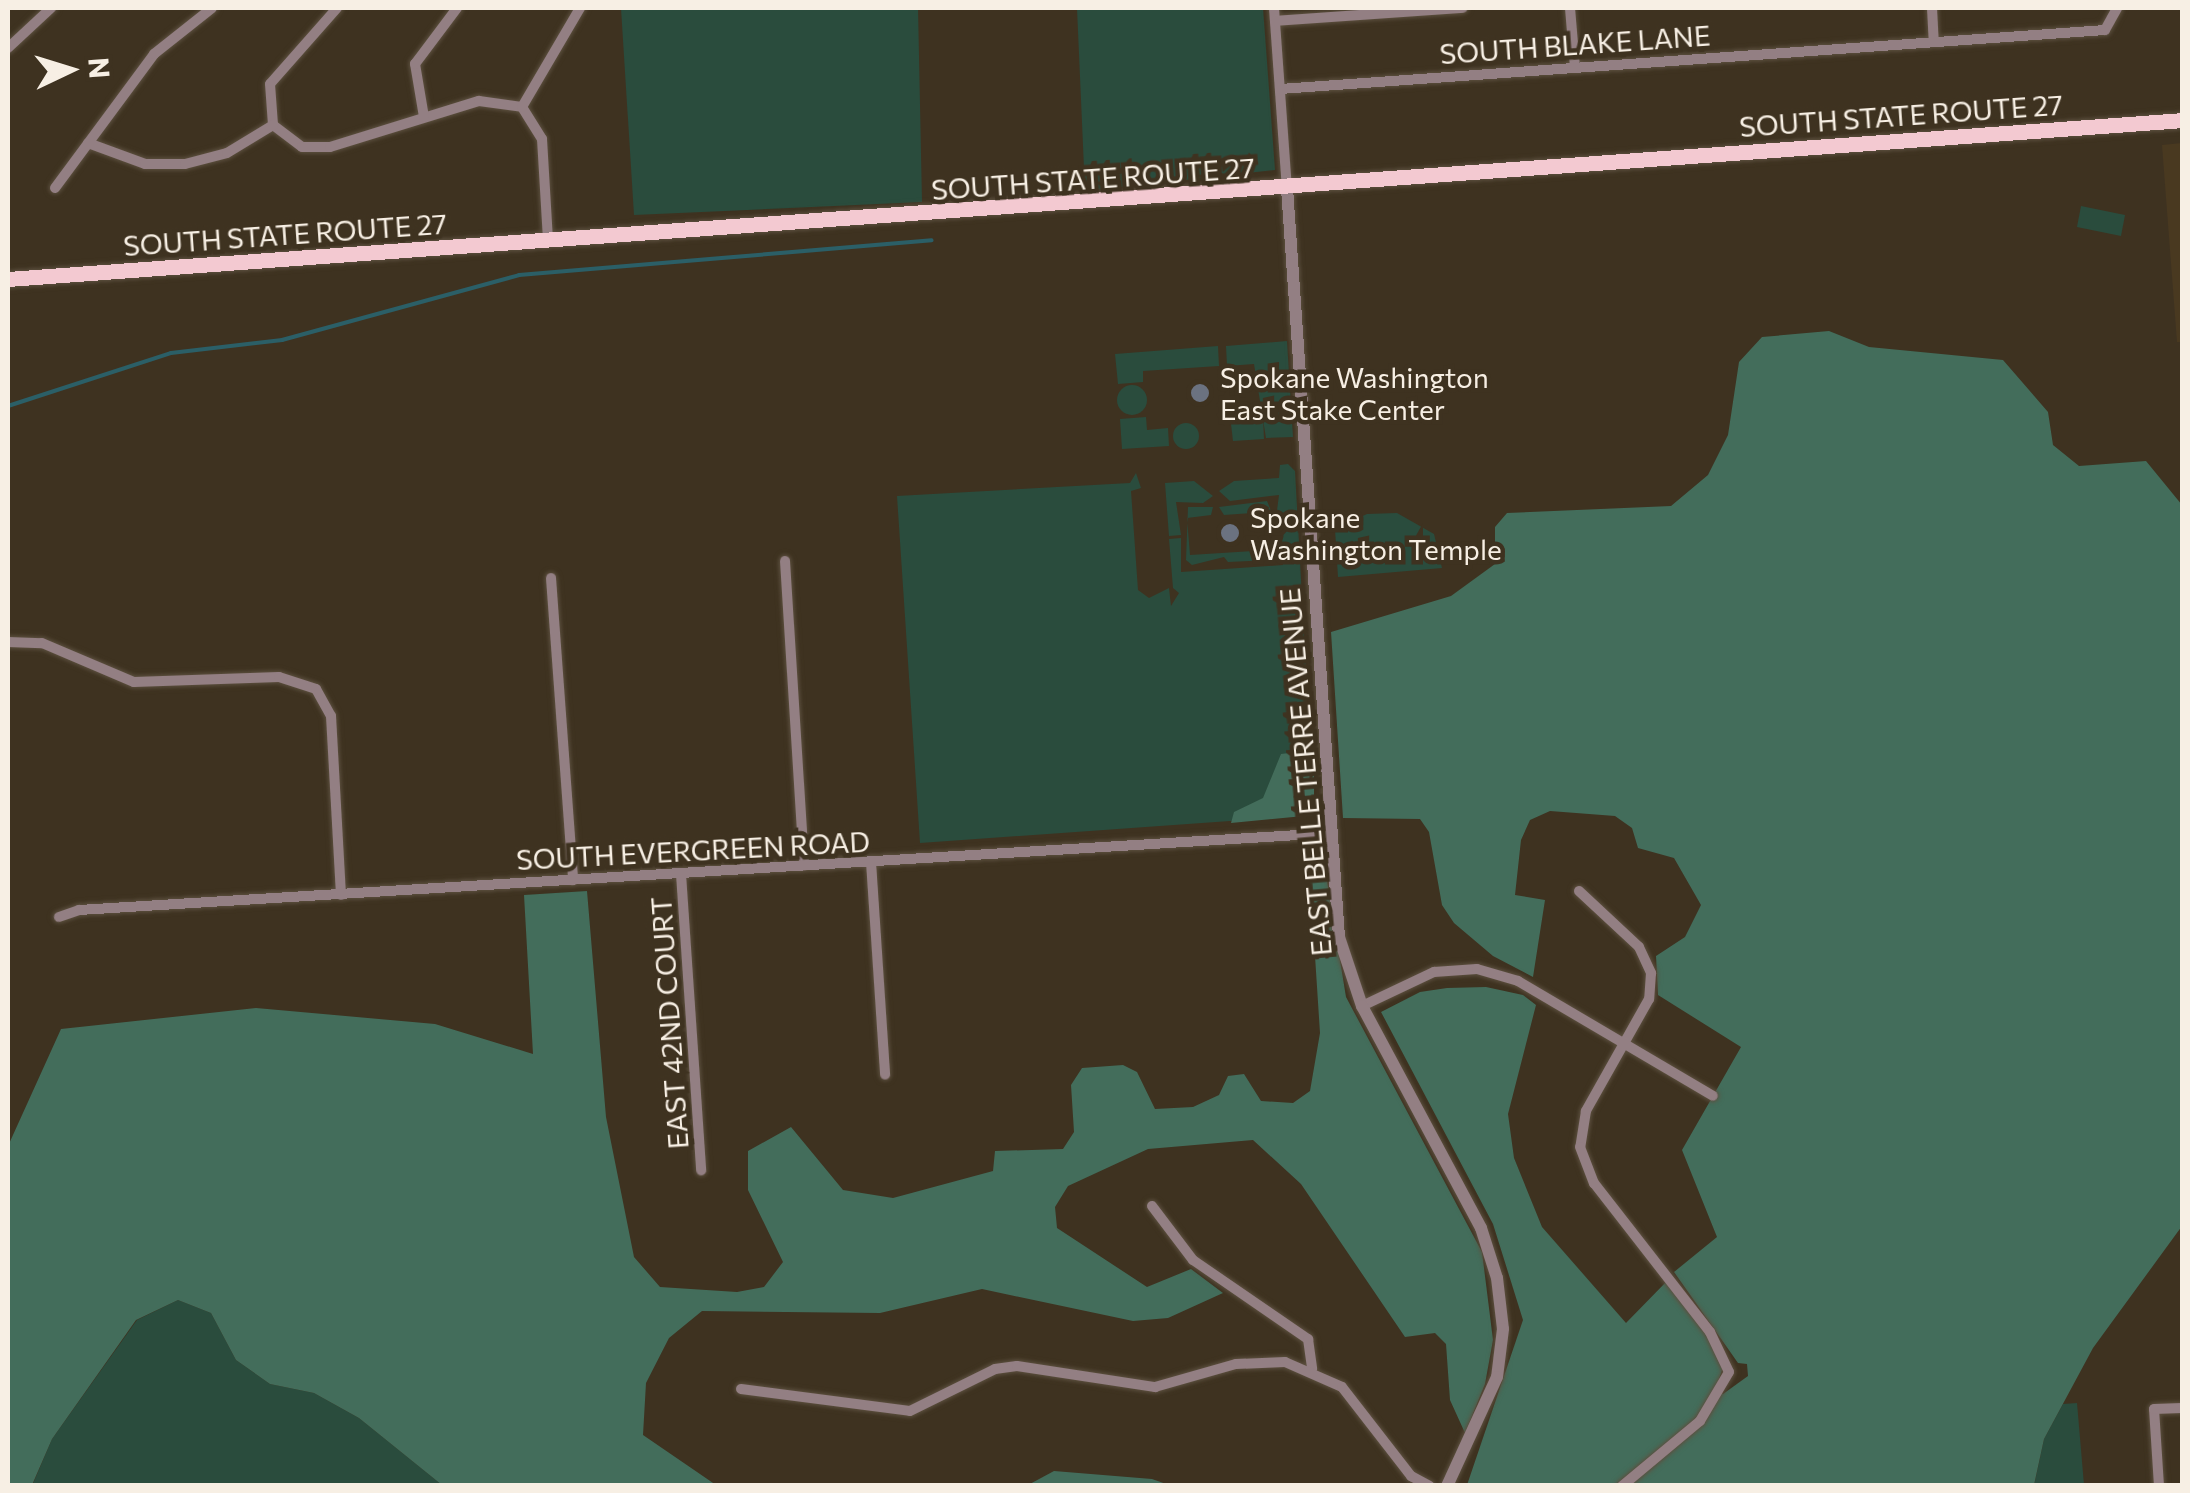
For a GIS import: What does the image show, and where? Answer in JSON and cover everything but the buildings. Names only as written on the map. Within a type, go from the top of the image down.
[{"type":"main road","name":"SOUTH STATE ROUTE 27","points":[[8,279],[2182,120]]},
{"type":"street","points":[[8,48],[50,8]]},
{"type":"street","points":[[55,188],[154,54],[212,8]]},
{"type":"street","points":[[337,8],[270,84],[274,126],[302,147],[330,147],[480,101],[522,107],[542,139],[548,241]]},
{"type":"street","points":[[424,117],[415,64],[457,8]]},
{"type":"street","points":[[522,107],[580,8]]},
{"type":"street","points":[[1274,8],[1288,188]]},
{"type":"street","points":[[1274,21],[1464,8]]},
{"type":"street","points":[[1570,8],[1575,66]]},
{"type":"street","points":[[1932,8],[1934,41]]},
{"type":"street","name":"SOUTH BLAKE LANE","points":[[1280,89],[2112,25],[2117,8]]},
{"type":"street","points":[[88,142],[145,164],[185,164],[227,153],[274,126]]},
{"type":"street","name":"EAST BELLE TERRE AVENUE","points":[[1288,188],[1339,938],[1362,1006],[1481,1228],[1498,1278],[1503,1329],[1496,1377],[1447,1486]]},
{"type":"street","points":[[784,561],[804,866]]},
{"type":"street","points":[[551,578],[573,880]]},
{"type":"street","points":[[8,642],[42,643],[134,682],[279,677],[316,689],[331,716],[341,895]]},
{"type":"street","name":"SOUTH EVERGREEN ROAD","points":[[59,918],[79,910],[1330,833]]},
{"type":"street","points":[[871,862],[885,1074]]},
{"type":"street","name":"EAST 42ND COURT","points":[[681,874],[701,1170]]},
{"type":"street","points":[[1579,891],[1639,947],[1651,973],[1649,999],[1586,1111],[1580,1147],[1594,1183],[1710,1332],[1729,1372],[1700,1420],[1622,1486]]},
{"type":"street","points":[[1362,1006],[1434,972],[1477,969],[1518,981],[1713,1096]]},
{"type":"street","points":[[1152,1206],[1193,1260],[1308,1339],[1312,1370]]},
{"type":"street","points":[[741,1389],[910,1411],[995,1369],[1034,1366],[1156,1387],[1256,1361],[1312,1370],[1342,1387],[1411,1476],[1430,1486]]},
{"type":"street","points":[[2159,1486],[2154,1408],[2182,1408]]},
{"type":"shaded area","points":[[2182,143],[2182,342],[2177,342],[2162,145]]},
{"type":"green space","points":[[621,8],[918,8],[922,202],[634,215]]},
{"type":"green space","points":[[1077,8],[1263,8],[1275,170],[1085,191]]},
{"type":"green space","points":[[2081,206],[2125,215],[2121,236],[2077,227]]},
{"type":"green space","points":[[1829,331],[1869,347],[2003,360],[2048,412],[2053,445],[2079,466],[2146,461],[2182,505],[2182,1226],[2093,1348],[2044,1439],[2034,1485],[1467,1485],[1523,1320],[1493,1224],[1381,1012],[1420,992],[1447,988],[1486,987],[1523,995],[1536,1005],[1508,1114],[1514,1158],[1542,1227],[1626,1323],[1666,1282],[1719,1351],[1723,1367],[1716,1388],[1723,1394],[1748,1376],[1747,1364],[1738,1363],[1674,1272],[1717,1237],[1682,1150],[1741,1047],[1658,995],[1656,956],[1685,937],[1701,905],[1674,858],[1638,848],[1632,828],[1615,816],[1550,811],[1530,820],[1521,840],[1515,895],[1545,900],[1533,977],[1493,956],[1454,923],[1442,905],[1429,832],[1420,819],[1343,818],[1331,632],[1451,596],[1495,564],[1495,527],[1507,513],[1671,506],[1708,475],[1728,435],[1739,362],[1762,337]]},
{"type":"green space","points":[[1287,341],[1293,437],[1266,438],[1254,364],[1227,366],[1226,346]]},
{"type":"green space","points":[[1218,346],[1219,366],[1143,371],[1143,382],[1118,384],[1115,354]]},
{"type":"green space","points":[[1132,385],[1143,389],[1147,400],[1143,411],[1132,415],[1121,411],[1117,400],[1121,389]]},
{"type":"green space","points":[[1146,417],[1147,430],[1168,428],[1169,446],[1122,449],[1120,419]]},
{"type":"green space","points":[[1263,418],[1264,439],[1233,441],[1231,424]]},
{"type":"green space","points":[[1186,423],[1195,427],[1199,436],[1195,445],[1186,449],[1177,445],[1173,436],[1177,427]]},
{"type":"green space","points":[[1288,464],[1295,471],[1314,815],[920,843],[897,496],[1130,483],[1136,473],[1141,488],[1131,491],[1138,590],[1149,598],[1169,588],[1171,606],[1179,593],[1173,588],[1169,539],[1181,538],[1181,572],[1283,565],[1278,541],[1288,530],[1276,518],[1279,495],[1230,501],[1219,491],[1234,481],[1279,478],[1280,465]]},
{"type":"green space","points":[[1194,481],[1213,496],[1203,503],[1176,502],[1181,535],[1169,536],[1165,483]]},
{"type":"green space","points":[[1267,501],[1274,518],[1268,522],[1266,512],[1224,515],[1219,507]]},
{"type":"green space","points":[[1188,507],[1213,507],[1211,515],[1188,518]]},
{"type":"green space","points":[[1397,513],[1434,534],[1442,568],[1338,577],[1335,529],[1367,514]]},
{"type":"green space","points":[[1187,523],[1190,555],[1269,550],[1269,540],[1276,553],[1271,560],[1228,562],[1224,557],[1192,565],[1186,560]]},
{"type":"green space","points":[[1314,750],[1314,815],[1231,823],[1234,812],[1263,798],[1281,754]]},
{"type":"green space","points":[[1308,848],[1325,868],[1346,997],[1482,1252],[1493,1340],[1485,1384],[1465,1433],[1450,1400],[1446,1344],[1435,1333],[1405,1337],[1301,1184],[1253,1140],[1148,1149],[1068,1186],[1055,1207],[1057,1228],[1147,1287],[1191,1269],[1223,1293],[1168,1318],[1133,1321],[982,1289],[880,1313],[702,1311],[669,1338],[646,1383],[643,1435],[716,1485],[442,1485],[359,1418],[314,1393],[270,1384],[236,1360],[211,1313],[178,1300],[136,1320],[52,1439],[32,1485],[8,1486],[8,1146],[61,1029],[256,1008],[435,1024],[533,1054],[524,895],[587,891],[606,1117],[634,1257],[660,1287],[737,1292],[764,1287],[783,1262],[748,1190],[748,1151],[791,1127],[843,1190],[893,1198],[993,1171],[995,1151],[1063,1149],[1074,1132],[1071,1085],[1082,1068],[1123,1065],[1137,1072],[1155,1109],[1193,1107],[1219,1095],[1228,1076],[1244,1074],[1261,1101],[1293,1103],[1310,1091],[1320,1033]]},
{"type":"green space","points":[[178,1300],[211,1313],[236,1360],[270,1384],[314,1393],[359,1418],[442,1485],[32,1486],[52,1439],[137,1320]]},
{"type":"green space","points":[[2077,1403],[2084,1485],[2034,1486],[2044,1439],[2063,1404]]},
{"type":"green space","points":[[1054,1471],[1152,1479],[1169,1485],[1028,1485]]},
{"type":"waterway","points":[[8,406],[171,353],[282,340],[519,275],[932,240]]},
{"type":"place","name":"Spokane Washington East Stake Center","points":[[1200,393]]},
{"type":"place","name":"Spokane Washington Temple","points":[[1230,533]]}]
